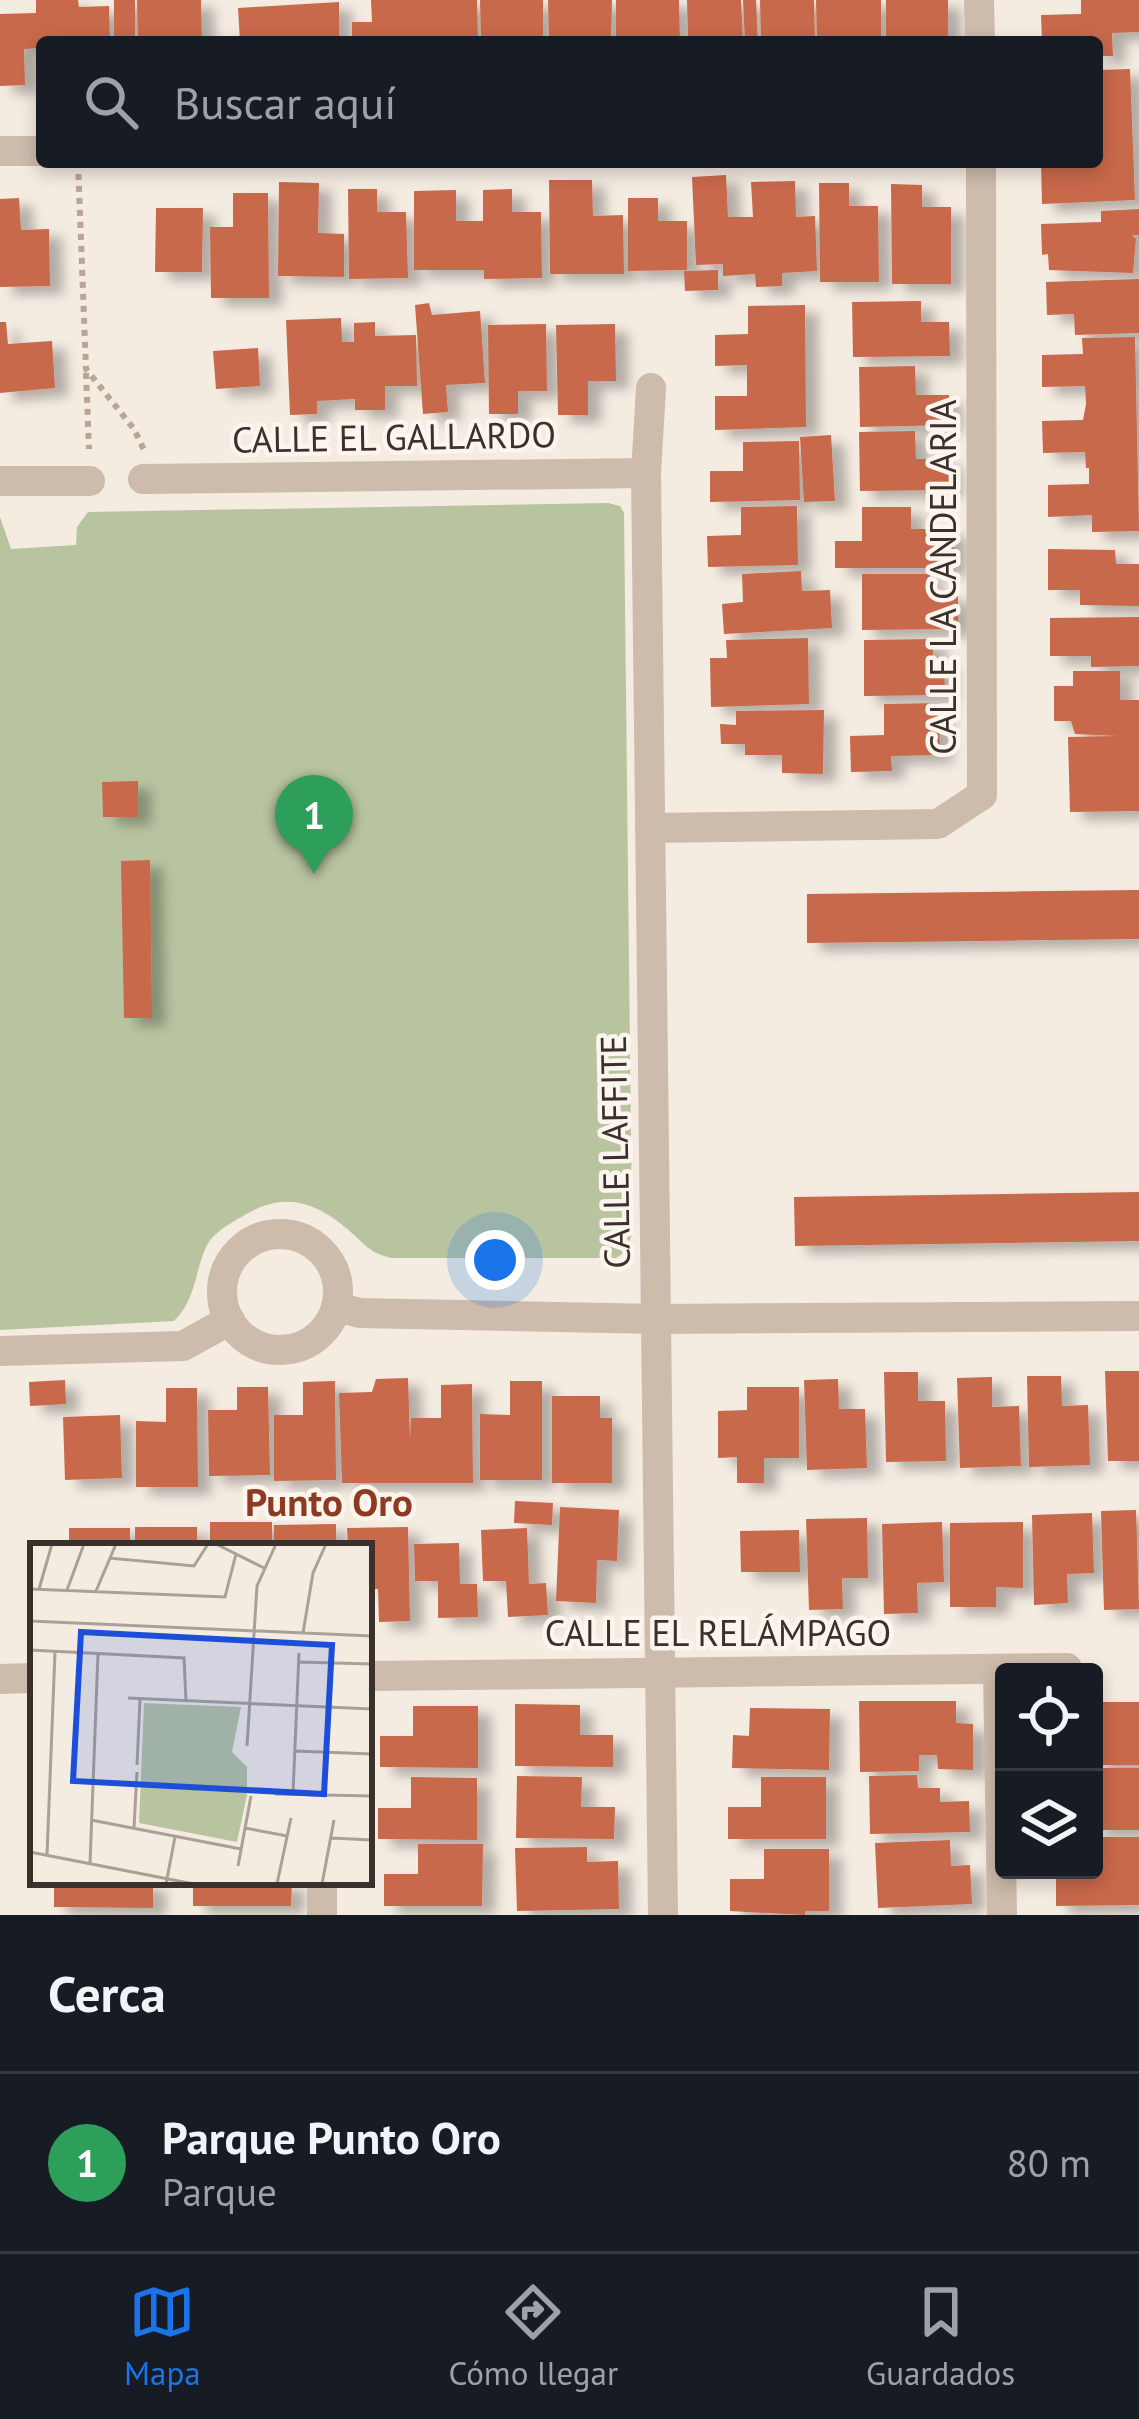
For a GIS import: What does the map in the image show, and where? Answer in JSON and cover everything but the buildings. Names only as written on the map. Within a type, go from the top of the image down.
[{"type":"street","points":[[980,0],[980,36]]},
{"type":"street","points":[[0,152],[36,151]]},
{"type":"street","name":"CALLE LA CANDELARIA","points":[[650,828],[938,824],[982,795],[981,168]]},
{"type":"street","name":"CALLE LAFFITE","points":[[651,388],[646,473],[663,1915]]},
{"type":"street","name":"CALLE EL GALLARDO","points":[[143,479],[646,473]]},
{"type":"street","points":[[0,481],[89,481]]},
{"type":"street","points":[[287,1233],[309,1240],[327,1255],[337,1276],[336,1307],[317,1338],[296,1349],[273,1351],[252,1343],[230,1320],[222,1285],[229,1263],[244,1245],[264,1235],[287,1233]]},
{"type":"street","points":[[336,1307],[360,1313],[656,1319],[1139,1316]]},
{"type":"street","points":[[0,1351],[183,1346],[230,1320]]},
{"type":"street","name":"CALLE EL RELÁMPAGO","points":[[372,1676],[995,1670]]},
{"type":"street","points":[[1000,1771],[1002,1915]]},
{"type":"path","points":[[78,168],[89,481]]},
{"type":"path","points":[[86,369],[144,444],[143,479]]},
{"type":"green space","points":[[620,506],[624,513],[632,1234],[626,1251],[616,1258],[391,1258],[370,1249],[314,1207],[273,1203],[238,1219],[210,1240],[187,1303],[174,1321],[0,1330],[0,517],[11,549],[76,545],[77,527],[88,512]]},
{"type":"place","name":"Parque Punto Oro","points":[[314,874]]},
{"type":"district","name":"Punto Oro","points":[[329,1502]]}]
